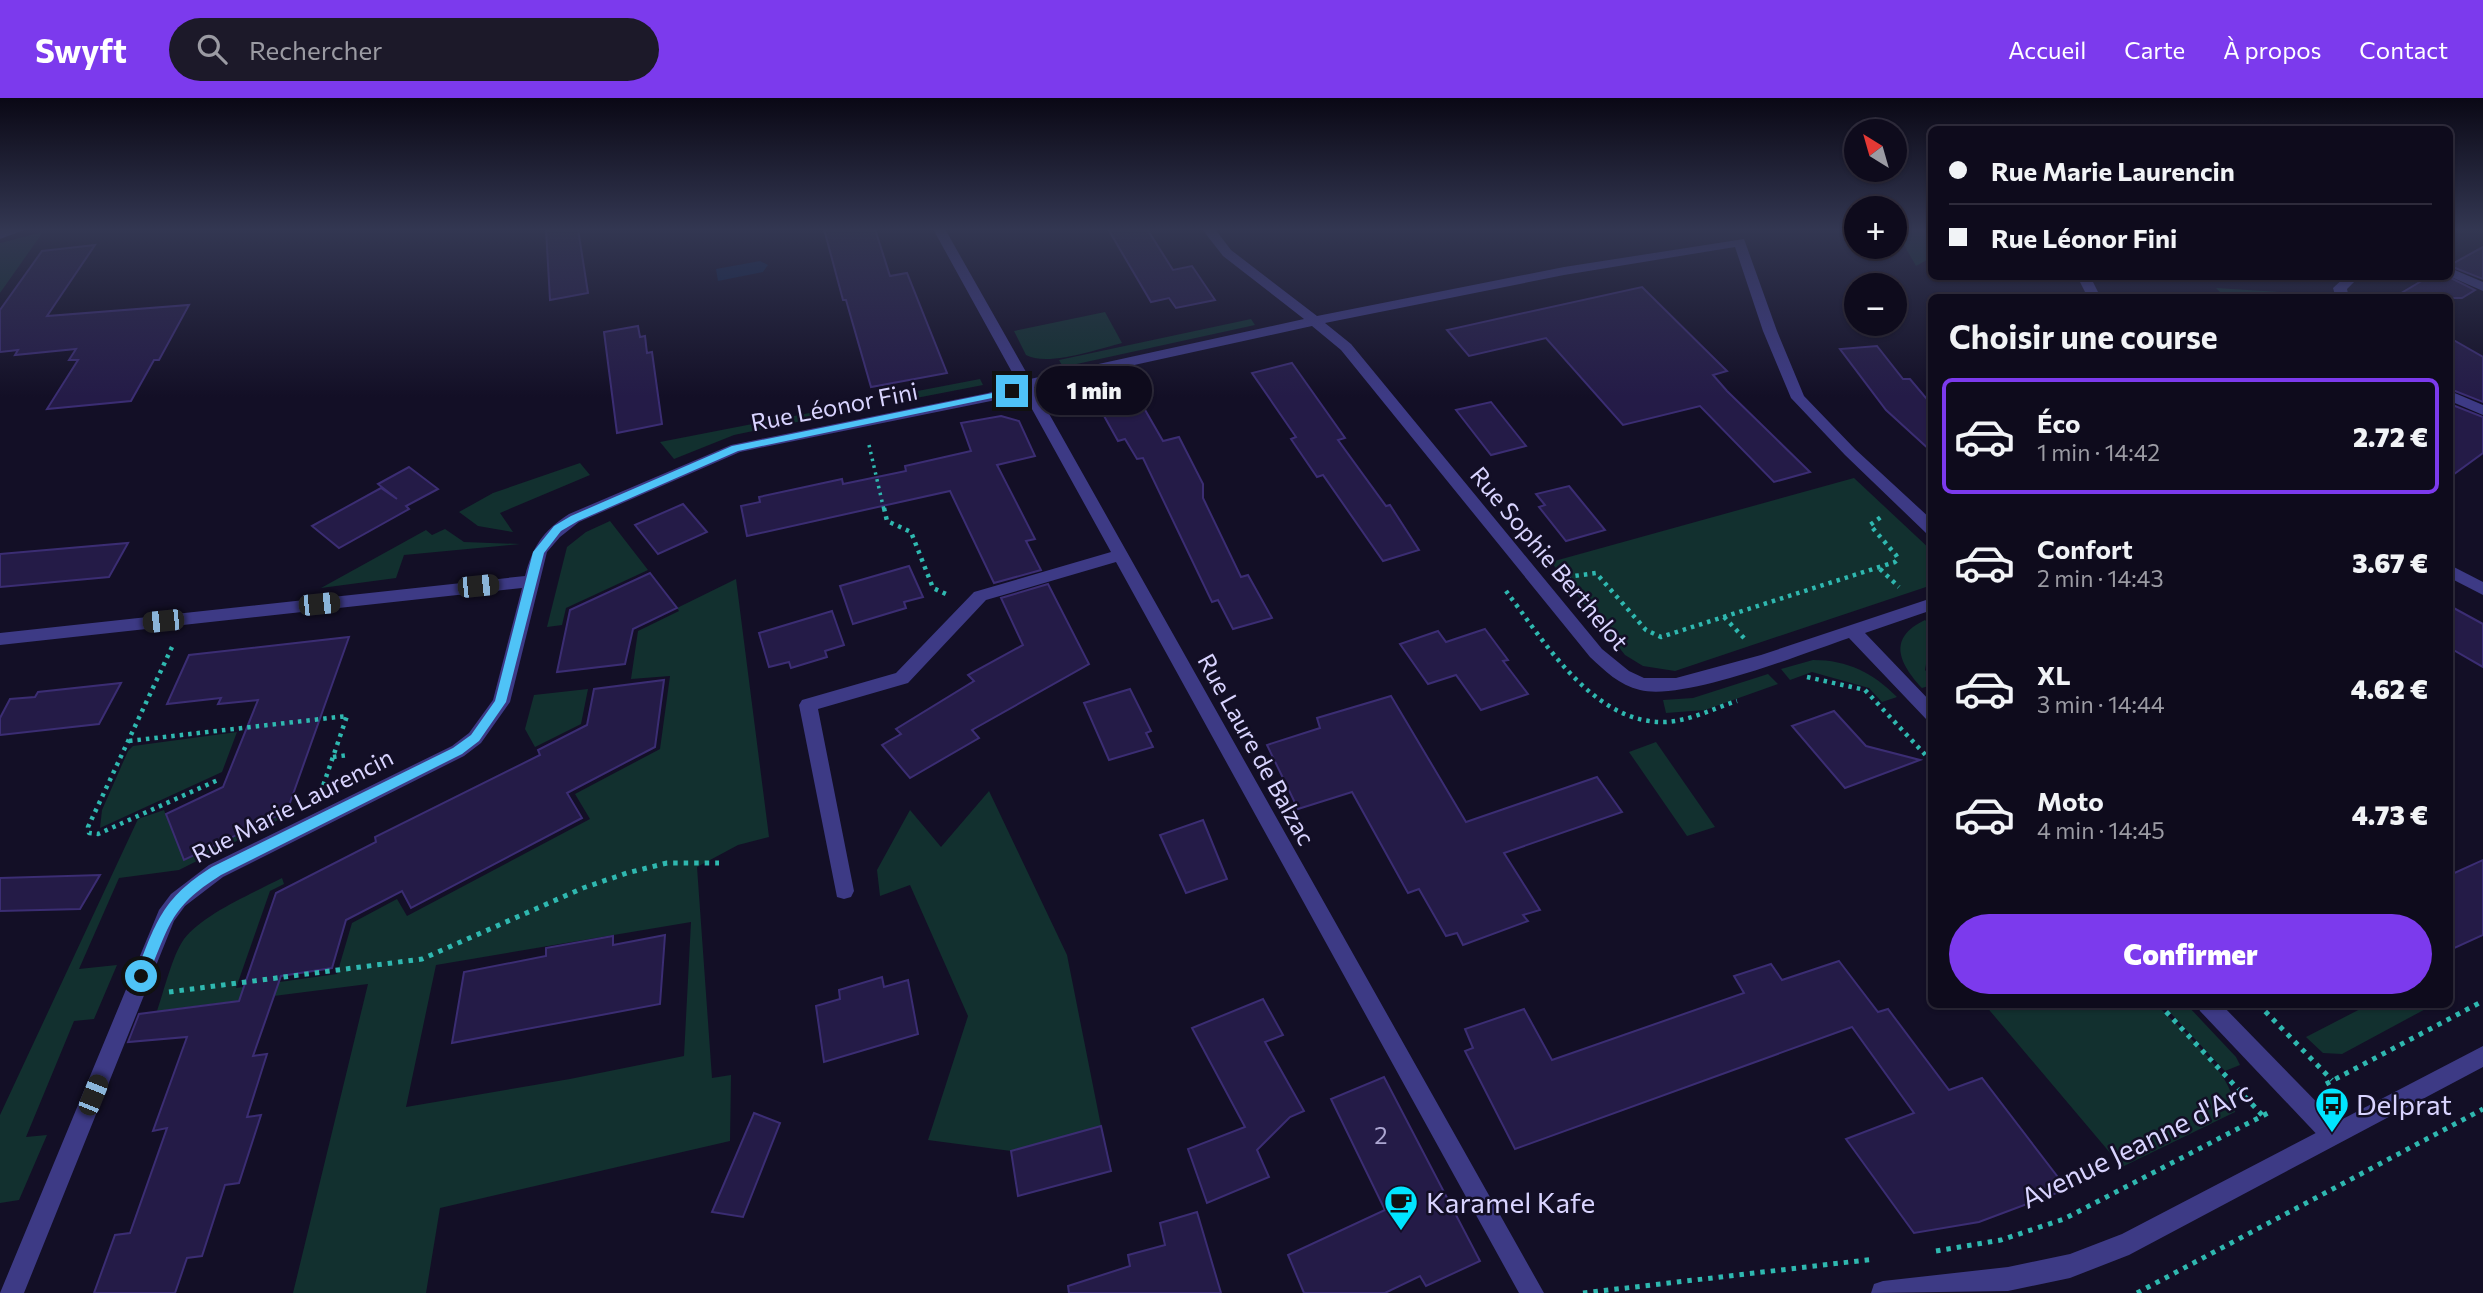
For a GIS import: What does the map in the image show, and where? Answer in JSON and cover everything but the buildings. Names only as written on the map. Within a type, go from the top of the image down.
[{"type":"street","name":"Rue Laure de Balzac","points":[[970,285],[1532,1293]]},
{"type":"street","name":"Rue Sophie Berthelot","points":[[1269,285],[1346,347],[1610,668],[1642,684],[1676,685],[1764,660],[1928,605]]},
{"type":"street","name":"Rue Léonor Fini","points":[[531,580],[539,552],[548,537],[574,518],[736,448],[991,397],[1025,385],[1487,285]]},
{"type":"street","points":[[1756,285],[1770,331],[1798,398],[1928,525]]},
{"type":"street","points":[[2453,396],[2483,411]]},
{"type":"street","points":[[844,891],[808,705],[902,678],[980,596],[1121,555]]},
{"type":"street","points":[[2453,573],[2483,589]]},
{"type":"street","points":[[0,639],[531,580]]},
{"type":"street","name":"Rue Marie Laurencin","points":[[12,1293],[166,916],[178,900],[216,871],[457,751],[475,738],[500,702],[531,580]]},
{"type":"street","points":[[1853,631],[1928,710]]},
{"type":"street","points":[[2211,1008],[2332,1134]]},
{"type":"street","points":[[1883,1293],[2008,1279],[2070,1266],[2129,1243],[2483,1056]]},
{"type":"path","points":[[864,423],[887,522],[911,532],[933,589],[971,606]]},
{"type":"path","points":[[1510,596],[1584,573],[1596,573],[1646,630],[1655,636],[1724,617],[1895,562],[1898,559],[1896,555],[1870,526],[1877,519],[1911,510]]},
{"type":"path","points":[[1502,586],[1566,669],[1606,703],[1622,712],[1652,722],[1666,722],[1740,700]]},
{"type":"path","points":[[1724,617],[1787,684],[1809,676],[1865,690],[1928,758]]},
{"type":"path","points":[[186,618],[88,827],[89,833],[98,834],[219,779]]},
{"type":"path","points":[[128,741],[347,716],[310,824]]},
{"type":"path","points":[[333,757],[348,755]]},
{"type":"path","points":[[133,996],[422,959],[583,888],[627,873],[667,863],[719,863]]},
{"type":"path","name":"Avenue Jeanne d'Arc","points":[[1929,1252],[2001,1240],[2064,1219],[2483,1001]]},
{"type":"path","points":[[2163,1008],[2263,1116]]},
{"type":"path","points":[[2262,1008],[2332,1080]]},
{"type":"path","points":[[2137,1293],[2483,1109]]},
{"type":"path","points":[[1583,1293],[1890,1258]]},
{"type":"green space","points":[[2216,288],[2310,294],[2222,294]]},
{"type":"green space","points":[[1105,312],[1122,343],[1073,356],[1046,359],[1026,355],[1014,331]]},
{"type":"green space","points":[[1251,319],[1255,325],[1063,367],[1059,360]]},
{"type":"green space","points":[[980,379],[983,385],[911,399],[907,393]]},
{"type":"green space","points":[[825,410],[821,417],[734,435],[674,459],[660,442]]},
{"type":"green space","points":[[580,463],[590,475],[500,513],[513,532],[478,526],[459,512],[493,493]]},
{"type":"green space","points":[[1854,478],[1928,547],[1928,586],[1675,671],[1643,666],[1625,655],[1551,562]]},
{"type":"green space","points":[[610,521],[648,570],[566,608],[562,625],[547,627],[567,547],[586,532]]},
{"type":"green space","points":[[445,529],[464,542],[520,544],[404,555],[396,578],[321,588],[426,530],[432,535]]},
{"type":"green space","points":[[736,579],[769,837],[738,845],[697,867],[712,1078],[731,1075],[730,1141],[440,1208],[426,1293],[293,1293],[368,984],[157,1011],[180,946],[203,921],[282,878],[284,884],[270,891],[236,988],[337,974],[352,923],[397,899],[407,916],[590,819],[575,794],[660,749],[670,676],[631,679],[638,631],[679,611],[677,608]],"holes":[[[691,922],[684,1056],[570,1079],[406,1107],[436,965]]]},
{"type":"green space","points":[[1925,620],[1928,623],[1925,670],[1928,673],[1928,686],[1922,688],[1907,669],[1901,651],[1905,635]]},
{"type":"green space","points":[[1813,660],[1849,665],[1879,681],[1897,697],[1882,702],[1869,688],[1812,672],[1790,680],[1781,669]]},
{"type":"green space","points":[[1768,674],[1778,684],[1705,710],[1666,713],[1663,700],[1693,698]]},
{"type":"green space","points":[[588,689],[581,724],[535,747],[525,729],[534,695]]},
{"type":"green space","points":[[237,732],[222,772],[100,828],[102,810],[128,751],[133,746]]},
{"type":"green space","points":[[1656,742],[1715,827],[1687,836],[1629,752]]},
{"type":"green space","points":[[989,791],[1067,955],[1101,1126],[1011,1151],[928,1140],[968,1016],[910,885],[880,896],[877,870],[910,810],[941,847]]},
{"type":"green space","points":[[164,810],[184,860],[287,811],[294,812],[179,870],[119,878],[79,969],[117,965],[94,1019],[74,1021],[26,1137],[47,1135],[19,1200],[0,1203],[0,1115],[138,819]]},
{"type":"green space","points":[[1988,1008],[2160,1008],[2217,1068],[2227,1083],[2235,1112],[2122,1167]]},
{"type":"green space","points":[[2166,1008],[2190,1008],[2236,1057],[2240,1065],[2225,1071]]},
{"type":"green space","points":[[2362,1008],[2427,1008],[2342,1054],[2323,1053],[2306,1037]]},
{"type":"place","name":"Delprat","points":[[2332,1134]]},
{"type":"place","name":"Karamel Kafe","points":[[1401,1232]]},
{"type":"route","points":[[141,976],[166,916],[178,900],[197,884],[216,871],[457,751],[475,738],[500,702],[539,552],[557,528],[574,518],[736,448],[1012,391]]}]
